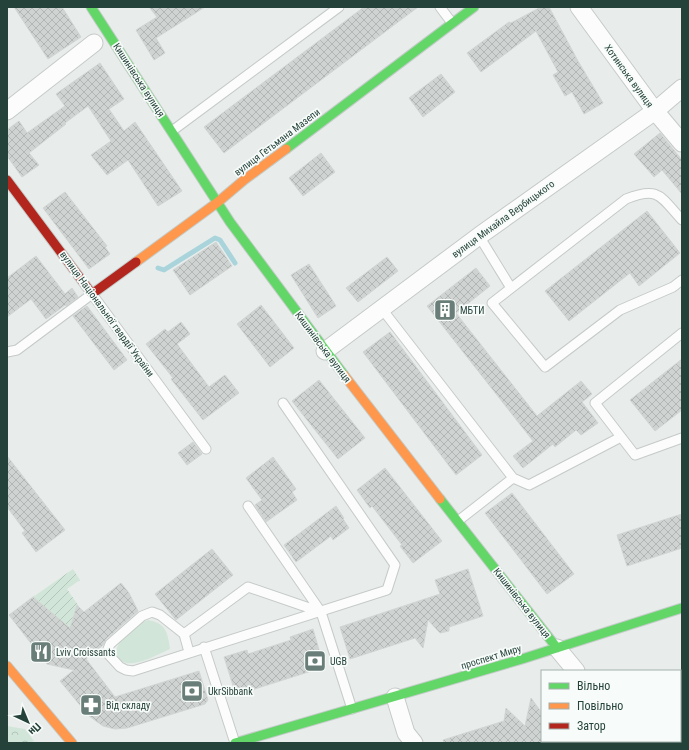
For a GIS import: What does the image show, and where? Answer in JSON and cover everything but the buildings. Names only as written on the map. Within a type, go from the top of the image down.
[{"type":"street","name":"Кишинівська вулиця","points":[[91,7],[172,130],[230,222],[325,351],[575,670]]},
{"type":"street","name":"вулиця Гетьмана Мазепи","points":[[92,294],[218,202],[244,180],[474,7]]},
{"type":"street","name":"Хотинська вулиця","points":[[579,7],[655,111],[682,143]]},
{"type":"street","points":[[7,111],[91,46]]},
{"type":"street","name":"вулиця Михайла Вербицького","points":[[325,351],[479,236],[655,111],[682,88]]},
{"type":"street","name":"вулиця Національної гвардії України","points":[[7,180],[92,294]]},
{"type":"street","name":"проспект Миру","points":[[235,743],[395,697],[682,608]]},
{"type":"street","points":[[7,666],[72,743]]},
{"type":"street","points":[[395,697],[406,733],[414,743]]},
{"type":"street","name":"проспект Миру","points":[[284,739],[305,724]]},
{"type":"lane","points":[[172,130],[339,7]]},
{"type":"lane","points":[[440,7],[452,23]]},
{"type":"lane","points":[[682,220],[656,194],[649,192],[642,193],[626,199],[492,302],[545,367],[620,310],[673,287],[682,280]]},
{"type":"lane","points":[[479,236],[511,288]]},
{"type":"lane","points":[[7,352],[17,350],[92,294]]},
{"type":"lane","name":"вулиця Національної гвардії України","points":[[92,294],[206,449]]},
{"type":"lane","points":[[382,309],[513,478],[529,485],[621,437]]},
{"type":"lane","points":[[682,333],[594,403],[635,455],[682,438]]},
{"type":"lane","points":[[189,652],[184,634],[160,616],[152,612],[142,616],[110,644],[108,649],[108,654],[120,667],[133,671],[204,647],[321,612],[387,590],[395,566],[283,403]]},
{"type":"lane","points":[[458,521],[513,478]]},
{"type":"lane","points":[[248,506],[321,612],[352,709]]},
{"type":"lane","points":[[184,634],[248,587],[321,612]]},
{"type":"lane","points":[[204,647],[235,743]]},
{"type":"green space","points":[[73,569],[80,580],[67,589],[80,608],[74,613],[70,628],[33,597]]},
{"type":"green space","points":[[148,620],[154,621],[162,626],[167,634],[170,649],[151,658],[135,663],[122,661],[118,657],[117,653],[117,647],[120,642],[143,622]]},
{"type":"green space","points":[[7,726],[25,729],[34,741],[30,743],[7,743]]},
{"type":"waterway","points":[[158,268],[164,270],[215,238],[220,240],[235,263]]},
{"type":"traffic: fast","points":[[91,7],[230,222],[344,375]]},
{"type":"traffic: fast","points":[[286,149],[474,7]]},
{"type":"traffic: fast","points":[[440,499],[557,648]]},
{"type":"traffic: fast","points":[[235,743],[522,659],[682,608]]},
{"type":"traffic: slow","points":[[136,262],[218,202],[244,180],[286,149]]},
{"type":"traffic: slow","points":[[344,375],[440,499]]},
{"type":"traffic: slow","points":[[7,666],[72,743]]},
{"type":"traffic: jam","points":[[7,180],[92,294],[136,262]]},
{"type":"place","name":"МБТИ","points":[[445,310]]},
{"type":"place","name":"Lviv Croissants","points":[[41,652]]},
{"type":"place","name":"UGB","points":[[315,661]]},
{"type":"place","name":"UkrSibbank","points":[[192,691]]},
{"type":"place","name":"Від складу","points":[[91,705]]}]
